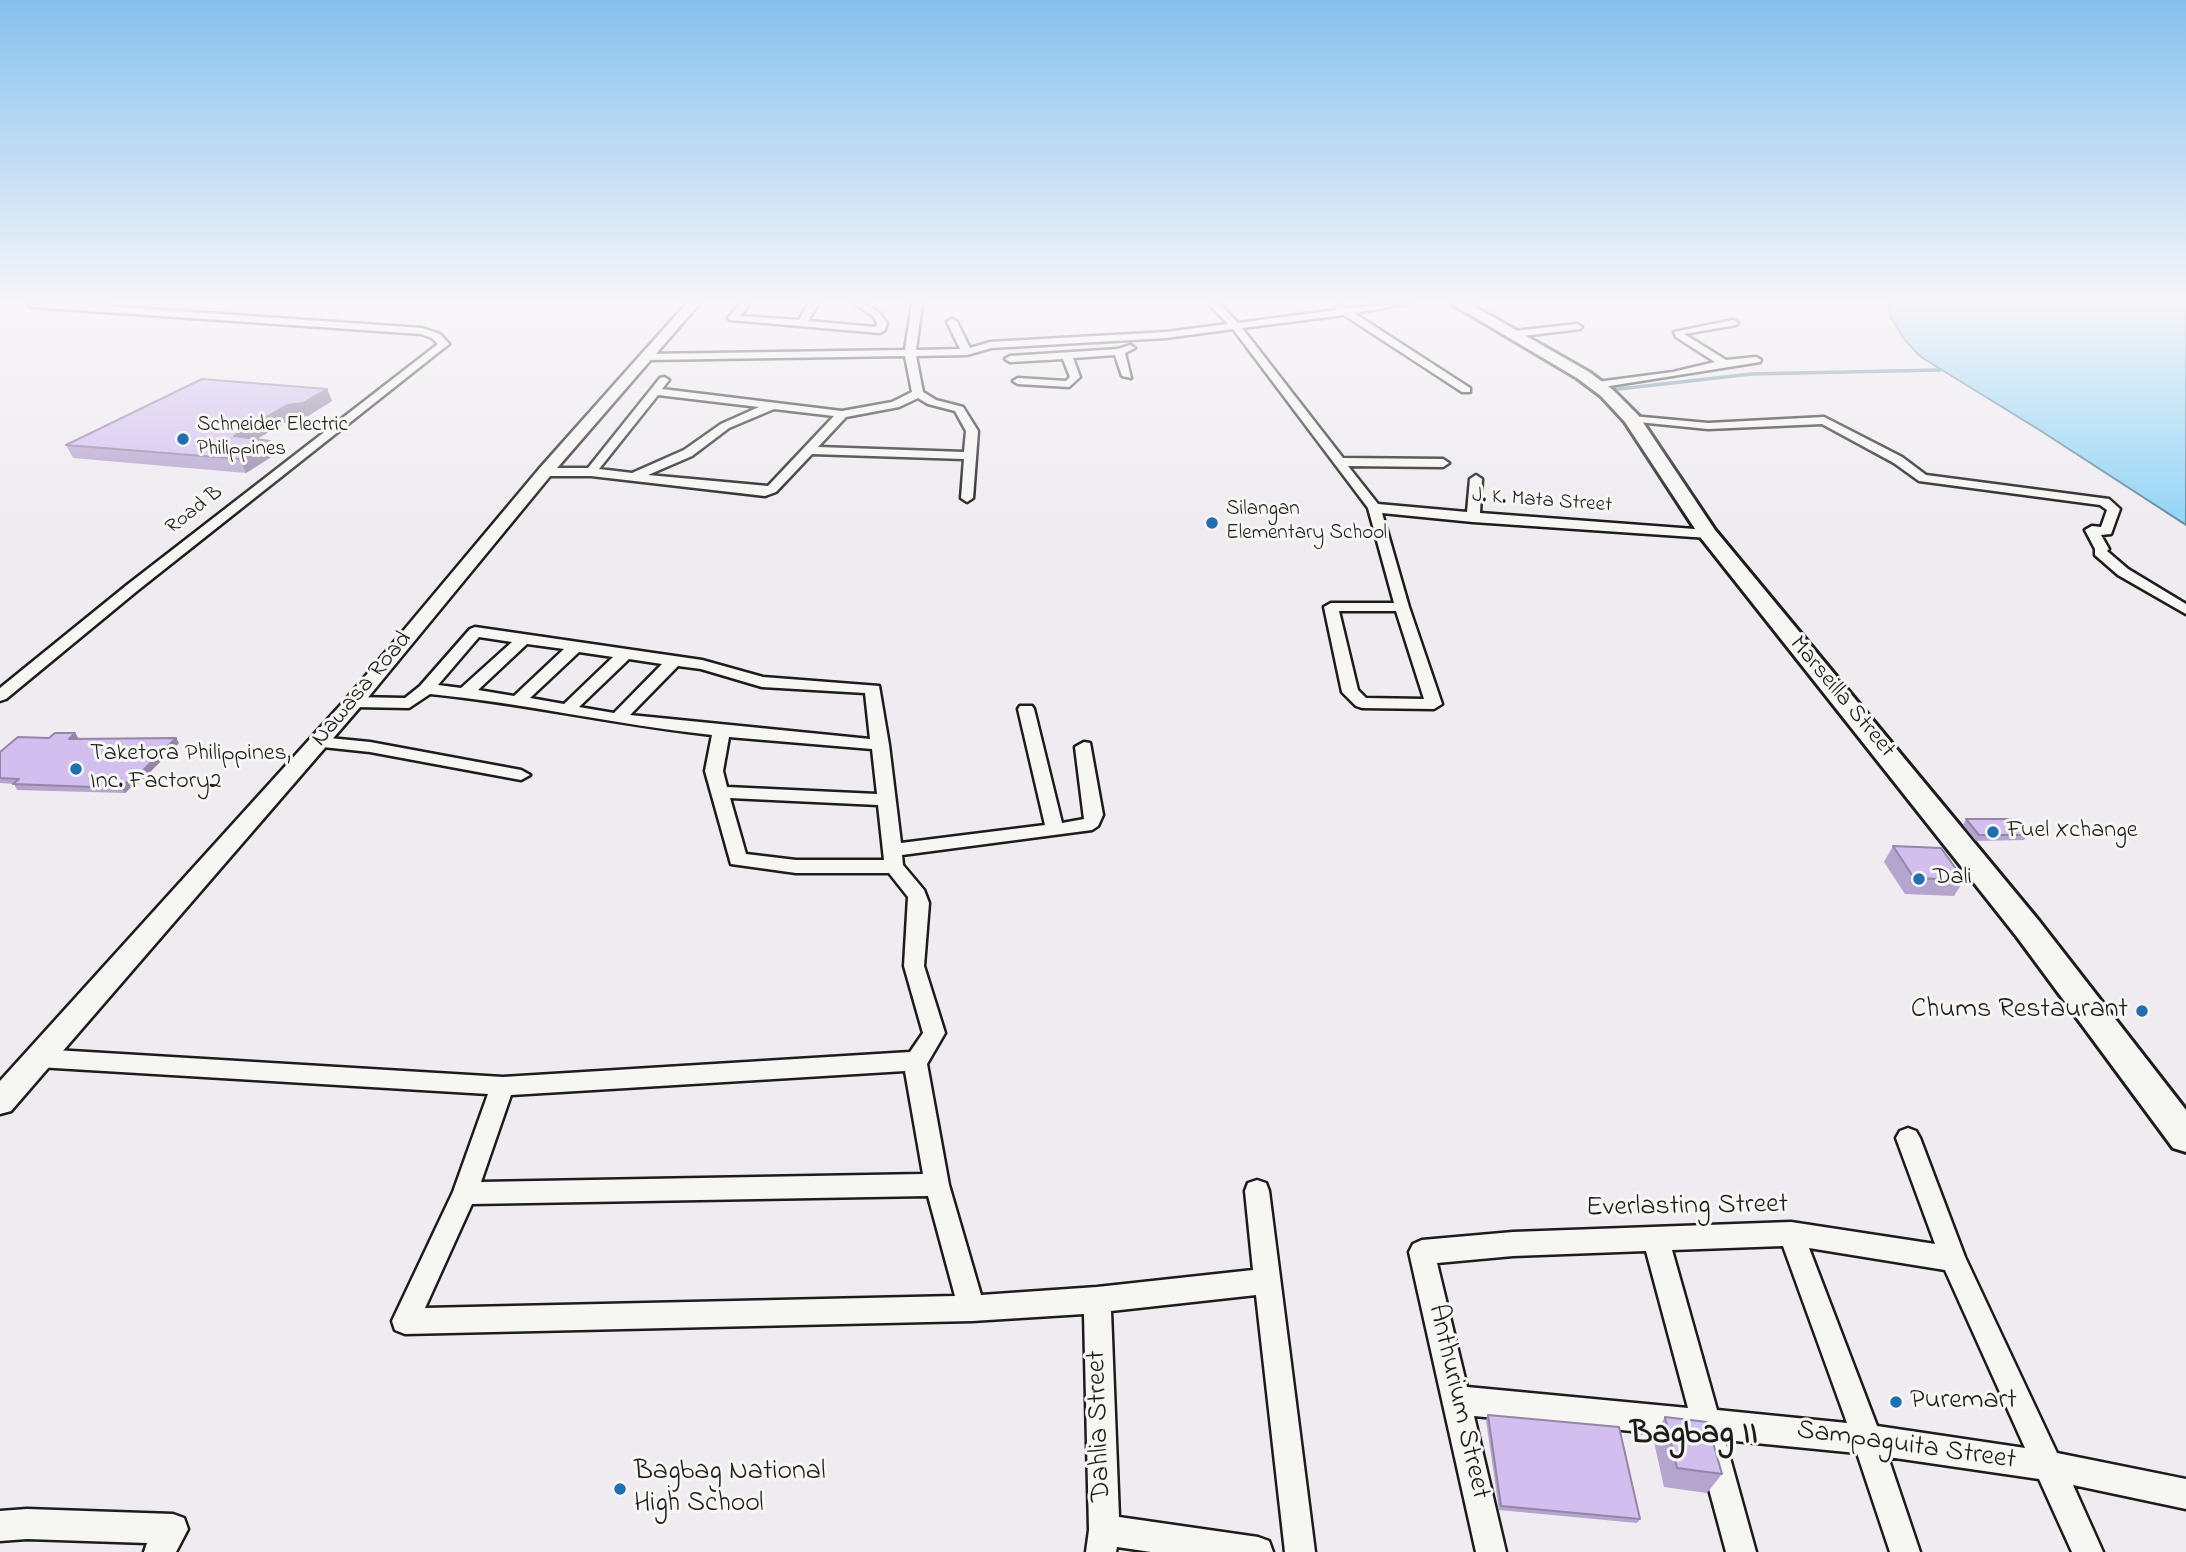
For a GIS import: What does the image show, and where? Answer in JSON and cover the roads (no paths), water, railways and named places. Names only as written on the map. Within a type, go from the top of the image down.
[{"type":"main road","name":"Marseilla Street","points":[[1583,376],[1597,385],[1632,419],[1708,534],[2028,929],[2186,1136]]},
{"type":"street","name":"Road B","points":[[0,696],[132,588],[403,376]]},
{"type":"street","name":"Nawasa Road","points":[[0,1102],[354,702],[545,472],[631,376]]},
{"type":"street","points":[[915,376],[918,393],[932,402],[959,409],[971,431],[967,498]]},
{"type":"street","points":[[1018,381],[1069,384],[1074,376]]},
{"type":"street","points":[[1274,376],[1374,508],[1402,607],[1434,704],[1362,703],[1350,692],[1331,607],[1402,607]]},
{"type":"street","points":[[1445,376],[1466,390]]},
{"type":"street","points":[[1597,385],[1662,376]]},
{"type":"street","points":[[591,472],[615,438],[664,380]]},
{"type":"street","points":[[656,392],[842,414],[895,405],[918,393]]},
{"type":"street","points":[[634,476],[688,453],[725,426],[772,407]]},
{"type":"street","points":[[545,472],[634,476],[761,493],[772,489],[842,414]]},
{"type":"street","points":[[1632,419],[1708,426],[1824,420],[1898,460],[1923,478],[2104,502],[2115,509],[2106,531],[2092,530],[2102,549],[2100,552],[2123,572],[2186,610]]},
{"type":"street","points":[[810,450],[970,456]]},
{"type":"street","points":[[1338,462],[1443,463]]},
{"type":"street","points":[[1472,518],[1476,480]]},
{"type":"street","name":"J. K. Mata Street","points":[[1374,508],[1472,518],[1708,534]]},
{"type":"street","points":[[38,1058],[503,1086],[915,1060],[923,1054],[934,1033],[914,966],[919,903],[917,895],[893,858],[873,689],[762,682],[728,671],[674,661],[475,632],[426,689],[410,703],[354,702]]},
{"type":"street","points":[[466,692],[525,638]]},
{"type":"street","points":[[518,701],[575,646]]},
{"type":"street","points":[[567,710],[625,654]]},
{"type":"street","points":[[618,718],[674,661]]},
{"type":"street","points":[[426,689],[466,692],[721,733],[881,745]]},
{"type":"street","points":[[1027,709],[1055,830]]},
{"type":"street","points":[[721,733],[714,771],[722,792],[728,828],[738,859],[765,865],[803,868],[893,858],[1086,826],[1092,822],[1094,815],[1084,747]]},
{"type":"street","points":[[319,742],[370,747],[521,775]]},
{"type":"street","points":[[722,792],[886,800]]},
{"type":"street","points":[[915,1060],[937,1185],[972,1308]]},
{"type":"street","points":[[503,1086],[465,1194],[405,1321],[972,1308],[1097,1300],[1269,1281]]},
{"type":"street","points":[[1908,1138],[1953,1259],[2088,1552]]},
{"type":"street","points":[[465,1194],[937,1185]]},
{"type":"street","points":[[1257,1191],[1300,1552]]},
{"type":"street","points":[[1791,1234],[1867,1438],[1905,1552]]},
{"type":"street","name":"Everlasting Street","points":[[1422,1252],[1513,1244],[1791,1234],[1953,1259]]},
{"type":"street","points":[[1656,1239],[1741,1552]]},
{"type":"street","name":"Anthurium Street","points":[[1422,1252],[1491,1552]]},
{"type":"street","name":"Dahlia Street","points":[[1097,1300],[1102,1541]]},
{"type":"street","name":"Sampaguita Street","points":[[1457,1400],[1867,1438],[2050,1466],[2186,1494]]},
{"type":"street","points":[[0,1526],[27,1524],[173,1529],[159,1552]]},
{"type":"street","points":[[1102,1541],[1258,1552]]},
{"type":"water","points":[[1953,376],[2186,376],[2186,525]]},
{"type":"waterway","points":[[1610,390],[1730,376]]},
{"type":"place","name":"Schneider Electric Philippines","points":[[183,439]]},
{"type":"place","name":"Silangan Elementary School","points":[[1212,523]]},
{"type":"place","name":"Taketora Philippines, Inc. Factory2","points":[[76,769]]},
{"type":"place","name":"Fuel Xchange","points":[[1993,832]]},
{"type":"place","name":"Dali","points":[[1919,879]]},
{"type":"place","name":"Chums Restaurant","points":[[2142,1011]]},
{"type":"place","name":"Puremart","points":[[1896,1402]]},
{"type":"place","name":"Bagbag National High School","points":[[620,1489]]},
{"type":"district","name":"Bagbag II","points":[[1694,1437]]}]
